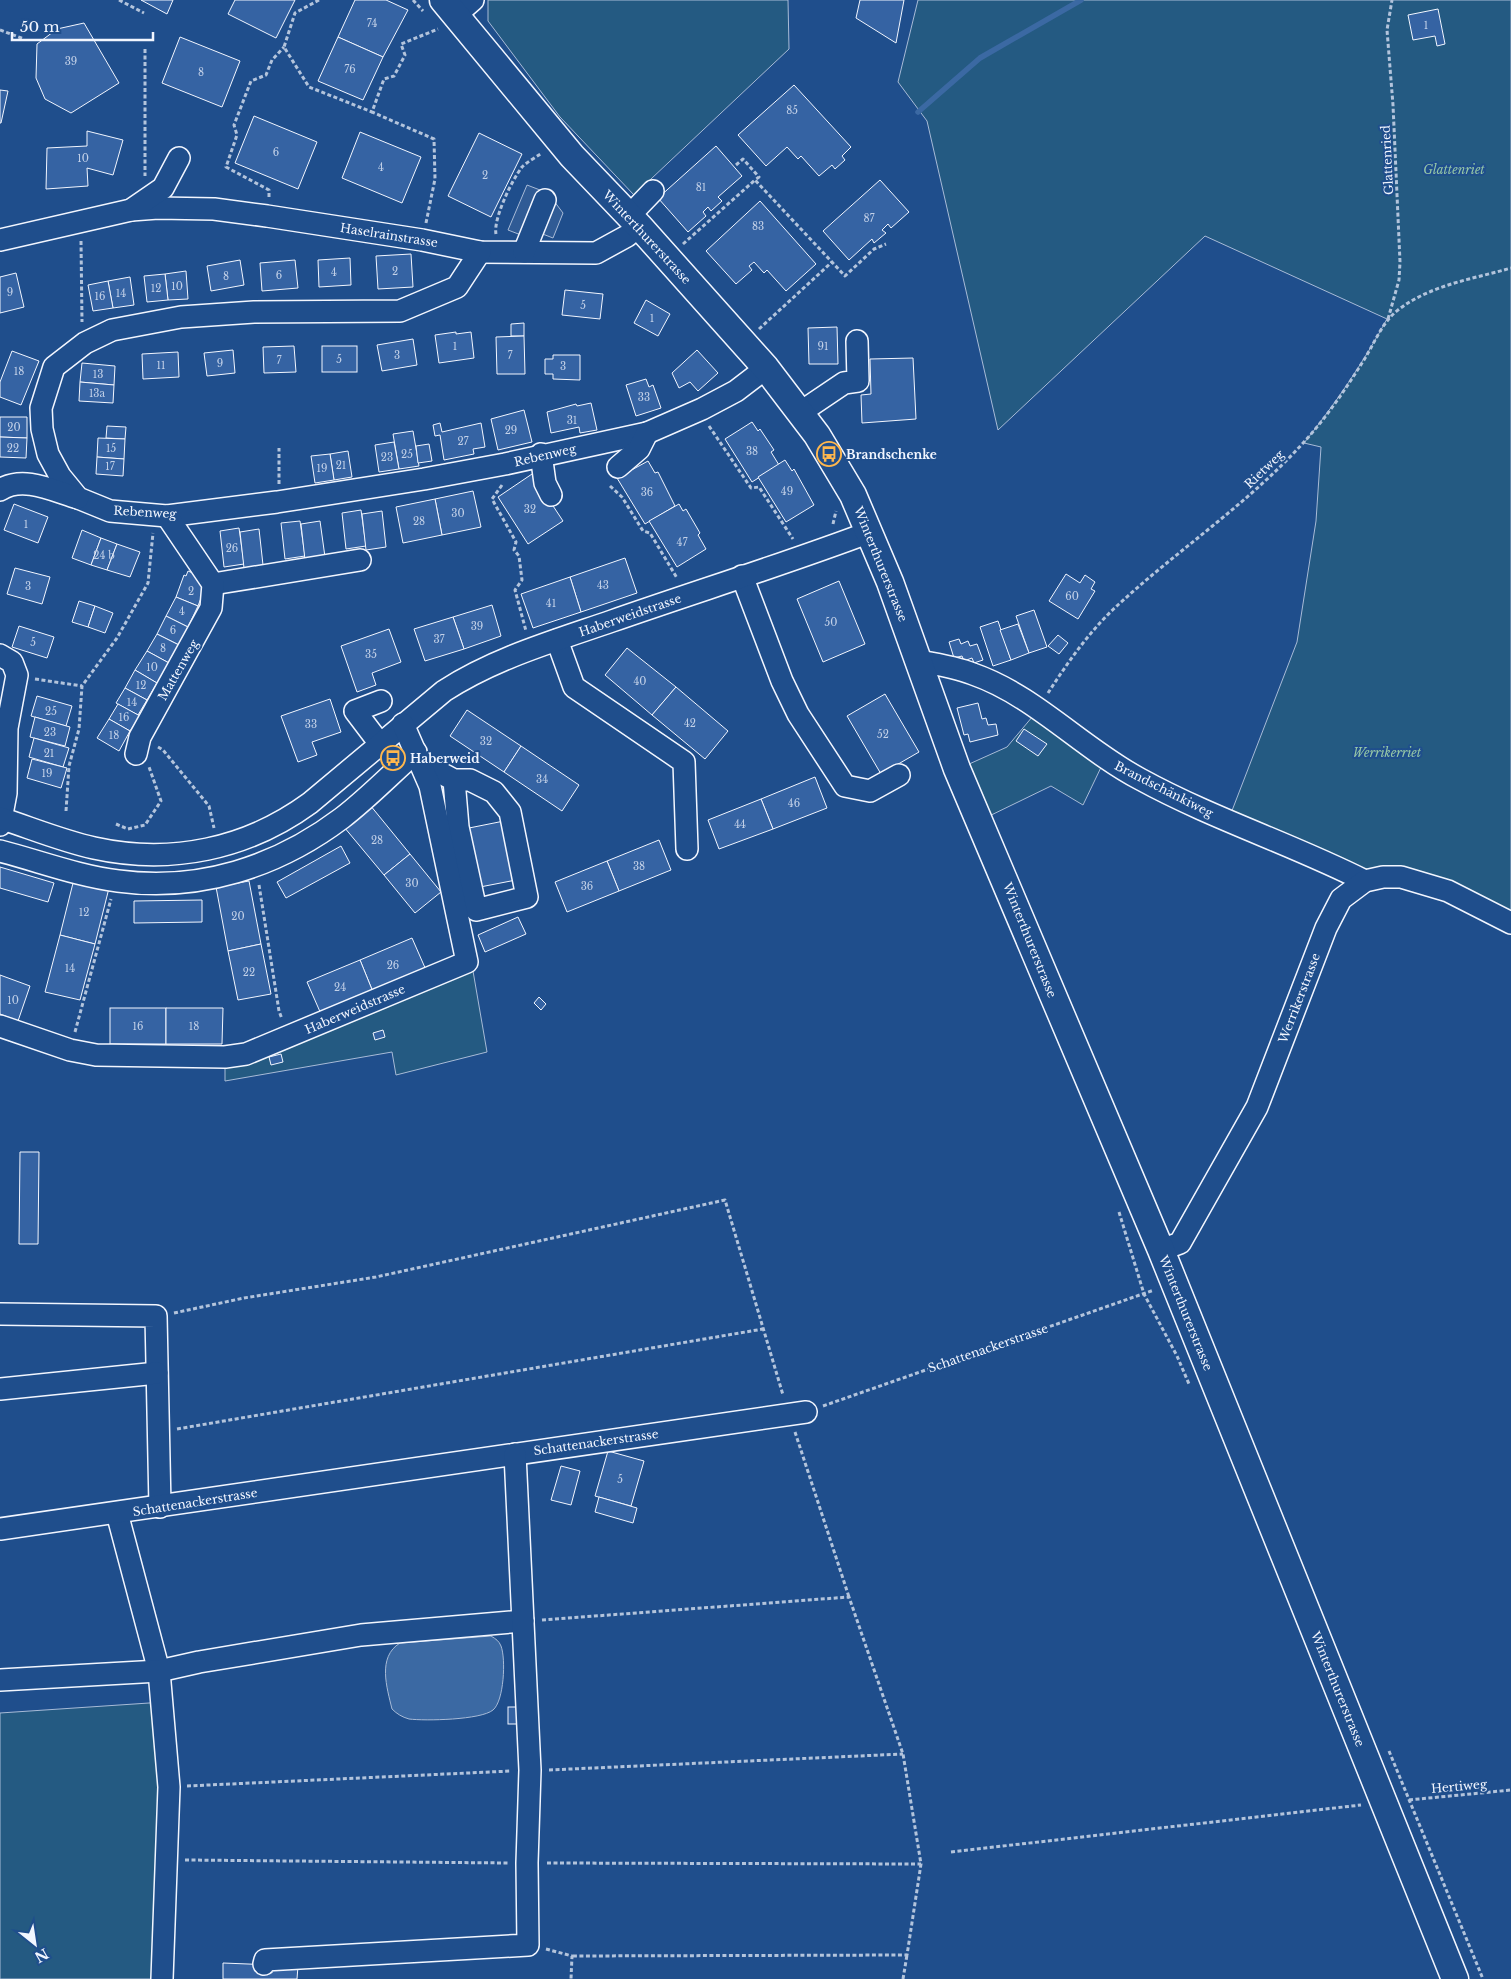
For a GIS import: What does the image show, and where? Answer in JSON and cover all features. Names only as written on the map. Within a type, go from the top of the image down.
[{"type":"main road","name":"Winterthurerstrasse","points":[[454,11],[572,156],[668,258],[766,368],[801,412],[842,476],[870,532],[958,769],[1161,1250],[1455,1979]]},
{"type":"street","name":"Haselrainstrasse","points":[[131,210],[163,188],[179,158]]},
{"type":"street","name":"Haselrainstrasse","points":[[0,240],[131,210],[158,208],[214,209],[422,240],[480,252],[596,253],[626,236],[653,191]]},
{"type":"street","points":[[524,252],[544,200]]},
{"type":"street","name":"Rebenweg","points":[[480,252],[457,287],[400,311],[254,312],[180,317],[112,330],[85,343],[54,367],[41,408],[42,429],[48,454],[60,476],[78,498],[110,511],[161,515],[277,502],[505,464],[542,454],[647,433],[702,410],[736,391],[766,368]]},
{"type":"street","points":[[801,412],[844,383],[858,381],[857,341]]},
{"type":"street","points":[[614,476],[639,449],[647,433]]},
{"type":"street","points":[[542,454],[545,483],[551,494]]},
{"type":"street","points":[[0,490],[10,484],[31,484],[78,498]]},
{"type":"street","points":[[161,515],[213,584],[360,560]]},
{"type":"street","name":"Haberweidstrasse","points":[[1,820],[107,850],[159,854],[184,853],[218,847],[263,833],[289,818],[444,691],[466,677],[557,640],[870,532]]},
{"type":"street","points":[[742,576],[786,690],[798,714],[845,786],[870,791],[899,775]]},
{"type":"street","name":"Mattenweg","points":[[138,746],[211,608],[213,584]]},
{"type":"street","points":[[557,640],[574,687],[684,762],[687,849]]},
{"type":"street","points":[[0,656],[12,662],[17,675],[7,728],[6,793],[1,820]]},
{"type":"street","name":"Brandschänkiweg","points":[[918,661],[974,674],[1004,688],[1038,710],[1105,759],[1162,791],[1250,832],[1333,865],[1366,881]]},
{"type":"street","points":[[380,744],[355,711],[382,701]]},
{"type":"street","name":"Haberweidstrasse","points":[[0,1026],[70,1050],[96,1055],[225,1056],[246,1054],[467,962],[430,786],[403,724]]},
{"type":"street","points":[[0,851],[116,881],[166,885],[224,876],[256,867],[297,849],[344,817],[418,757],[454,780],[470,780],[494,792],[510,812],[527,897],[476,910],[458,827],[454,780]]},
{"type":"street","name":"Werrikerstrasse","points":[[1161,1250],[1180,1243],[1257,1107],[1333,913],[1341,899],[1366,881],[1383,877],[1401,877],[1425,882],[1448,891],[1511,923]]},
{"type":"street","points":[[0,1314],[156,1316],[160,1507]]},
{"type":"street","points":[[0,1389],[157,1373]]},
{"type":"street","name":"Schattenackerstrasse","points":[[0,1529],[797,1413]]},
{"type":"street","points":[[264,1964],[265,1960],[528,1945],[527,1863],[530,1770],[515,1454]]},
{"type":"street","points":[[116,1513],[159,1671],[169,1787],[162,1979]]},
{"type":"street","points":[[0,1680],[159,1671],[199,1662],[361,1635],[522,1621]]},
{"type":"path","points":[[119,0],[144,13]]},
{"type":"path","points":[[267,216],[269,190],[226,167],[237,136],[234,125],[251,81],[266,75],[272,60],[284,47],[295,13],[319,0]]},
{"type":"path","name":"Glattenried","points":[[1388,319],[1399,280],[1400,255],[1387,30],[1392,0]]},
{"type":"path","points":[[372,112],[384,79],[394,76],[405,55],[401,44],[454,11]]},
{"type":"path","points":[[0,30],[24,39]]},
{"type":"path","points":[[284,47],[309,86],[434,139],[435,178],[422,240]]},
{"type":"path","points":[[145,49],[145,179]]},
{"type":"path","points":[[495,227],[500,210],[522,167],[542,153]]},
{"type":"path","points":[[668,258],[758,176],[743,159],[736,165]]},
{"type":"path","points":[[755,180],[845,276],[874,250],[886,244]]},
{"type":"path","points":[[81,222],[82,324],[85,343]]},
{"type":"path","points":[[743,342],[832,262]]},
{"type":"path","name":"Rietweg","points":[[1038,710],[1073,657],[1117,605],[1249,495],[1304,442],[1345,389],[1388,319],[1408,303],[1434,290],[1511,268]]},
{"type":"path","points":[[702,410],[711,431],[751,488],[759,487],[797,544]]},
{"type":"path","points":[[277,502],[279,448]]},
{"type":"path","points":[[505,464],[509,475],[492,499],[516,542],[514,550],[519,556],[522,580],[515,590],[530,650]]},
{"type":"path","points":[[614,476],[622,497],[643,531],[650,533],[688,595]]},
{"type":"path","points":[[829,547],[825,534],[833,526],[837,504]]},
{"type":"path","points":[[66,811],[70,766],[79,729],[82,686],[117,638],[148,583],[161,515]]},
{"type":"path","points":[[17,675],[60,684],[82,686]]},
{"type":"path","points":[[116,824],[128,829],[145,825],[161,801],[150,768],[138,746]]},
{"type":"path","points":[[138,746],[164,750],[209,806],[218,847]]},
{"type":"path","points":[[256,867],[279,1011],[290,1036]]},
{"type":"path","points":[[70,1050],[116,881]]},
{"type":"path","points":[[156,1316],[244,1298],[376,1277],[725,1200],[763,1329],[797,1413],[849,1597],[903,1754],[921,1864],[903,1979]]},
{"type":"path","points":[[1115,1203],[1144,1294],[1177,1356],[1192,1392]]},
{"type":"path","name":"Schattenackerstrasse","points":[[797,1413],[1174,1282]]},
{"type":"path","points":[[159,1432],[763,1329]]},
{"type":"path","points":[[522,1621],[849,1597]]},
{"type":"path","points":[[169,1787],[903,1754]]},
{"type":"path","name":"Hertiweg","points":[[1409,1800],[1511,1790]]},
{"type":"path","points":[[1357,1795],[1365,1814]]},
{"type":"path","points":[[951,1852],[1361,1804]]},
{"type":"path","points":[[166,1860],[921,1864]]},
{"type":"path","points":[[528,1945],[572,1956],[907,1955]]},
{"type":"path","points":[[571,1979],[572,1956]]},
{"type":"green space","points":[[488,0],[788,0],[789,49],[634,195],[560,117],[488,21]]},
{"type":"green space","points":[[918,0],[1511,0],[1511,923],[1228,821],[1297,642],[1316,521],[1321,447],[1304,443],[1348,382],[1387,319],[1205,236],[998,430],[927,121],[898,82]]},
{"type":"green space","points":[[1038,710],[1105,759],[1083,805],[1051,786],[981,820],[958,769],[1007,747]]},
{"type":"green space","points":[[473,971],[487,1052],[396,1075],[392,1052],[225,1081],[225,1057],[380,998]]},
{"type":"green space","points":[[164,1702],[152,1979],[0,1979],[0,1713]]},
{"type":"shaded area","points":[[527,185],[540,190],[521,235],[508,230]]},
{"type":"shaded area","points":[[554,201],[563,213],[553,238],[540,233]]},
{"type":"shaded area","points":[[491,1636],[500,1644],[503,1652],[502,1689],[497,1705],[493,1710],[465,1718],[427,1720],[409,1719],[392,1709],[386,1683],[386,1664],[388,1656],[400,1643]]},
{"type":"building","points":[[141,0],[173,0],[167,14]]},
{"type":"building","points":[[235,0],[295,0],[276,38],[228,14]]},
{"type":"building","points":[[355,0],[386,0],[408,10],[383,57],[338,37]]},
{"type":"building","points":[[860,0],[904,0],[896,43],[856,18]]},
{"type":"building","points":[[1438,9],[1445,44],[1437,46],[1435,36],[1413,40],[1408,15]]},
{"type":"building","points":[[84,23],[119,83],[71,113],[45,99],[36,78],[37,44],[57,29]]},
{"type":"building","points":[[180,37],[240,61],[222,107],[162,83]]},
{"type":"building","points":[[338,37],[383,57],[363,100],[318,81]]},
{"type":"building","points":[[794,85],[851,147],[842,156],[845,160],[835,169],[832,165],[819,176],[801,156],[798,159],[787,147],[766,166],[738,135]]},
{"type":"building","points":[[0,90],[8,91],[1,123],[0,123]]},
{"type":"building","points":[[254,116],[317,142],[298,189],[235,163]]},
{"type":"building","points":[[87,131],[123,140],[113,175],[87,168],[88,186],[46,189],[47,148],[87,146]]},
{"type":"building","points":[[360,132],[421,157],[402,203],[342,178]]},
{"type":"building","points":[[479,133],[522,154],[491,217],[448,196]]},
{"type":"building","points":[[716,146],[742,176],[718,197],[722,201],[711,211],[708,207],[703,212],[706,216],[688,232],[658,198]]},
{"type":"building","points":[[880,180],[909,212],[891,228],[888,224],[882,230],[886,233],[874,243],[872,239],[849,260],[823,231]]},
{"type":"building","points":[[760,201],[816,264],[786,291],[767,270],[764,273],[754,262],[749,266],[752,270],[736,284],[706,251]]},
{"type":"building","points":[[411,254],[413,287],[378,289],[376,256]]},
{"type":"building","points":[[350,258],[351,285],[319,287],[318,260]]},
{"type":"building","points":[[240,260],[244,285],[211,291],[207,266]]},
{"type":"building","points":[[295,260],[298,288],[262,291],[260,263]]},
{"type":"building","points":[[186,271],[188,299],[168,300],[165,274]]},
{"type":"building","points":[[16,273],[24,307],[0,313],[0,277]]},
{"type":"building","points":[[165,274],[168,300],[147,302],[144,276]]},
{"type":"building","points":[[130,277],[134,305],[113,308],[108,281]]},
{"type":"building","points":[[108,281],[113,308],[93,311],[88,285]]},
{"type":"building","points":[[565,290],[603,294],[600,319],[562,315]]},
{"type":"building","points":[[646,300],[670,314],[658,336],[634,323]]},
{"type":"building","points":[[524,323],[524,336],[511,336],[511,324]]},
{"type":"building","points":[[837,327],[838,364],[809,364],[808,328]]},
{"type":"building","points":[[456,332],[456,334],[471,332],[474,358],[439,363],[435,335]]},
{"type":"building","points":[[524,336],[525,374],[497,374],[496,337]]},
{"type":"building","points":[[413,339],[417,365],[382,371],[377,345]]},
{"type":"building","points":[[294,346],[296,372],[264,373],[263,347]]},
{"type":"building","points":[[322,346],[357,346],[357,372],[322,372]]},
{"type":"building","points":[[233,350],[235,373],[207,376],[204,353]]},
{"type":"building","points":[[697,350],[718,373],[698,391],[690,382],[679,388],[672,373]]},
{"type":"building","points":[[12,351],[39,361],[21,405],[0,397],[0,382]]},
{"type":"building","points":[[178,352],[179,377],[143,379],[142,354]]},
{"type":"building","points":[[553,355],[580,355],[580,380],[553,379],[553,374],[545,374],[545,359],[553,359]]},
{"type":"building","points":[[913,358],[916,419],[862,423],[861,395],[871,394],[870,359]]},
{"type":"building","points":[[82,363],[115,366],[114,385],[80,382]]},
{"type":"building","points":[[646,379],[649,387],[653,385],[661,408],[636,416],[626,385]]},
{"type":"building","points":[[80,382],[114,385],[113,403],[79,401]]},
{"type":"building","points":[[591,403],[597,430],[580,433],[579,427],[551,433],[547,412],[576,404],[577,406]]},
{"type":"building","points":[[524,410],[532,442],[498,450],[491,419]]},
{"type":"building","points":[[0,417],[27,417],[27,438],[0,437]]},
{"type":"building","points":[[752,422],[758,431],[760,429],[774,450],[771,452],[779,465],[752,482],[725,439]]},
{"type":"building","points":[[440,423],[442,432],[481,423],[485,447],[473,449],[474,454],[444,460],[440,435],[435,436],[433,425]]},
{"type":"building","points":[[107,426],[126,427],[125,439],[106,438]]},
{"type":"building","points":[[413,431],[419,466],[399,469],[393,434]]},
{"type":"building","points":[[0,437],[27,438],[26,458],[0,457]]},
{"type":"building","points":[[98,438],[125,439],[124,459],[97,457]]},
{"type":"building","points":[[394,442],[399,469],[379,472],[375,445]]},
{"type":"building","points":[[429,444],[432,461],[418,463],[416,446]]},
{"type":"building","points":[[348,451],[352,477],[334,480],[330,454]]},
{"type":"building","points":[[330,454],[334,480],[315,483],[311,456]]},
{"type":"building","points":[[97,457],[124,459],[123,476],[96,474]]},
{"type":"building","points":[[785,460],[792,471],[794,469],[814,505],[786,522],[758,477]]},
{"type":"building","points":[[648,461],[655,473],[658,472],[675,506],[645,524],[617,478]]},
{"type":"building","points":[[532,474],[563,521],[528,544],[498,497]]},
{"type":"building","points":[[473,491],[481,527],[442,535],[435,499]]},
{"type":"building","points":[[435,499],[442,535],[403,543],[396,507]]},
{"type":"building","points":[[14,504],[48,517],[38,543],[4,530]]},
{"type":"building","points":[[679,504],[683,511],[686,509],[700,533],[698,535],[706,549],[677,567],[649,521]]},
{"type":"building","points":[[361,510],[366,546],[346,549],[342,513]]},
{"type":"building","points":[[382,511],[386,547],[366,550],[362,514]]},
{"type":"building","points":[[300,521],[305,556],[285,559],[281,523]]},
{"type":"building","points":[[320,521],[325,557],[305,560],[301,524]]},
{"type":"building","points":[[239,528],[244,564],[224,567],[220,531]]},
{"type":"building","points":[[259,529],[263,565],[244,568],[240,532]]},
{"type":"building","points":[[82,530],[101,538],[91,565],[72,558]]},
{"type":"building","points":[[101,538],[117,544],[107,570],[91,565]]},
{"type":"building","points":[[117,544],[140,552],[130,577],[107,570]]},
{"type":"building","points":[[625,558],[637,593],[581,612],[570,577]]},
{"type":"building","points":[[15,568],[50,577],[42,604],[7,594]]},
{"type":"building","points":[[188,571],[202,577],[206,585],[198,606],[176,597],[184,575],[186,576]]},
{"type":"building","points":[[1066,574],[1080,583],[1085,575],[1095,582],[1091,589],[1095,591],[1078,619],[1049,601]]},
{"type":"building","points":[[570,577],[581,612],[533,628],[521,594]]},
{"type":"building","points":[[839,581],[865,644],[823,662],[797,599]]},
{"type":"building","points":[[176,597],[198,606],[188,627],[166,616]]},
{"type":"building","points":[[79,601],[95,606],[88,627],[72,622]]},
{"type":"building","points":[[492,605],[501,636],[464,649],[453,617]]},
{"type":"building","points":[[95,606],[113,613],[105,633],[88,627]]},
{"type":"building","points":[[1034,610],[1047,647],[1029,653],[1016,616]]},
{"type":"building","points":[[166,616],[188,627],[179,645],[157,634]]},
{"type":"building","points":[[453,617],[464,649],[425,661],[414,629]]},
{"type":"building","points":[[998,621],[1011,660],[993,666],[980,627]]},
{"type":"building","points":[[1018,624],[1029,653],[1011,660],[1000,630]]},
{"type":"building","points":[[19,626],[54,637],[47,658],[12,647]]},
{"type":"building","points":[[389,629],[401,662],[372,673],[376,685],[357,692],[341,646]]},
{"type":"building","points":[[157,634],[179,645],[169,663],[147,651]]},
{"type":"building","points":[[1058,635],[1068,643],[1059,654],[1048,646]]},
{"type":"building","points":[[959,639],[961,644],[968,641],[970,646],[977,644],[983,660],[974,663],[972,658],[964,661],[962,656],[954,658],[949,642]]},
{"type":"building","points":[[627,648],[676,687],[652,715],[605,675]]},
{"type":"building","points":[[147,651],[169,663],[157,683],[135,670]]},
{"type":"building","points":[[135,670],[157,683],[147,700],[125,688]]},
{"type":"building","points":[[676,687],[728,731],[705,759],[652,715]]},
{"type":"building","points":[[125,688],[147,700],[138,715],[116,703]]},
{"type":"building","points":[[885,694],[919,752],[881,774],[847,716]]},
{"type":"building","points":[[37,696],[72,706],[66,726],[31,716]]},
{"type":"building","points":[[330,699],[341,732],[312,742],[317,755],[298,762],[281,716]]},
{"type":"building","points":[[978,703],[982,719],[986,718],[988,725],[996,724],[998,735],[970,742],[968,734],[964,735],[957,708]]},
{"type":"building","points":[[118,704],[140,716],[130,731],[109,719]]},
{"type":"building","points":[[467,710],[521,746],[504,772],[450,736]]},
{"type":"building","points":[[35,717],[70,727],[65,746],[30,737]]},
{"type":"building","points":[[109,719],[130,731],[119,751],[97,738]]},
{"type":"building","points":[[1024,729],[1047,744],[1038,756],[1016,741]]},
{"type":"building","points":[[34,738],[69,748],[63,767],[29,757]]},
{"type":"building","points":[[521,746],[579,785],[562,811],[504,772]]},
{"type":"building","points":[[32,759],[67,768],[61,788],[27,778]]},
{"type":"building","points":[[815,777],[827,808],[773,829],[761,799]]},
{"type":"building","points":[[761,799],[773,829],[719,849],[708,820]]},
{"type":"building","points":[[370,805],[410,854],[384,875],[344,827]]},
{"type":"building","points":[[504,821],[516,880],[480,887],[469,828]]},
{"type":"building","points":[[659,840],[671,870],[619,891],[607,861]]},
{"type":"building","points":[[341,846],[350,863],[286,898],[277,882]]},
{"type":"building","points":[[410,854],[441,892],[415,913],[384,875]]},
{"type":"building","points":[[607,861],[619,891],[567,912],[555,882]]},
{"type":"building","points":[[0,867],[54,883],[48,902],[0,888]]},
{"type":"building","points":[[74,879],[109,888],[95,944],[60,935]]},
{"type":"building","points":[[249,881],[261,944],[228,951],[216,887]]},
{"type":"building","points":[[202,900],[202,922],[134,923],[134,901]]},
{"type":"building","points":[[518,917],[526,934],[485,952],[478,935]]},
{"type":"building","points":[[60,935],[95,944],[80,1000],[45,992]]},
{"type":"building","points":[[412,938],[426,970],[373,992],[360,960]]},
{"type":"building","points":[[261,944],[271,994],[238,1000],[228,951]]},
{"type":"building","points":[[360,960],[373,992],[321,1014],[307,982]]},
{"type":"building","points":[[0,975],[30,986],[18,1021],[0,1014]]},
{"type":"building","points":[[539,997],[546,1004],[541,1010],[534,1003]]},
{"type":"building","points":[[110,1008],[166,1008],[166,1044],[110,1044]]},
{"type":"building","points":[[166,1008],[223,1008],[222,1044],[166,1044]]},
{"type":"building","points":[[383,1030],[385,1037],[375,1040],[373,1033]]},
{"type":"building","points":[[281,1054],[283,1062],[271,1065],[269,1057]]},
{"type":"building","points":[[20,1152],[39,1152],[38,1244],[19,1244]]},
{"type":"building","points":[[608,1451],[644,1461],[631,1506],[595,1496]]},
{"type":"building","points":[[561,1466],[580,1471],[571,1505],[551,1500]]},
{"type":"building","points":[[599,1497],[637,1508],[633,1523],[595,1512]]},
{"type":"building","points":[[508,1707],[523,1707],[523,1724],[508,1724]]},
{"type":"building","points":[[223,1963],[298,1966],[297,1979],[223,1979]]},
{"type":"waterway","points":[[918,112],[980,58],[1081,0]]},
{"type":"place","name":"Brandschenke","points":[[829,454]]},
{"type":"place","name":"Haberweid","points":[[393,758]]},
{"type":"park label","name":"Glattenriet","points":[[1454,169]]},
{"type":"park label","name":"Werrikerriet","points":[[1387,752]]}]
